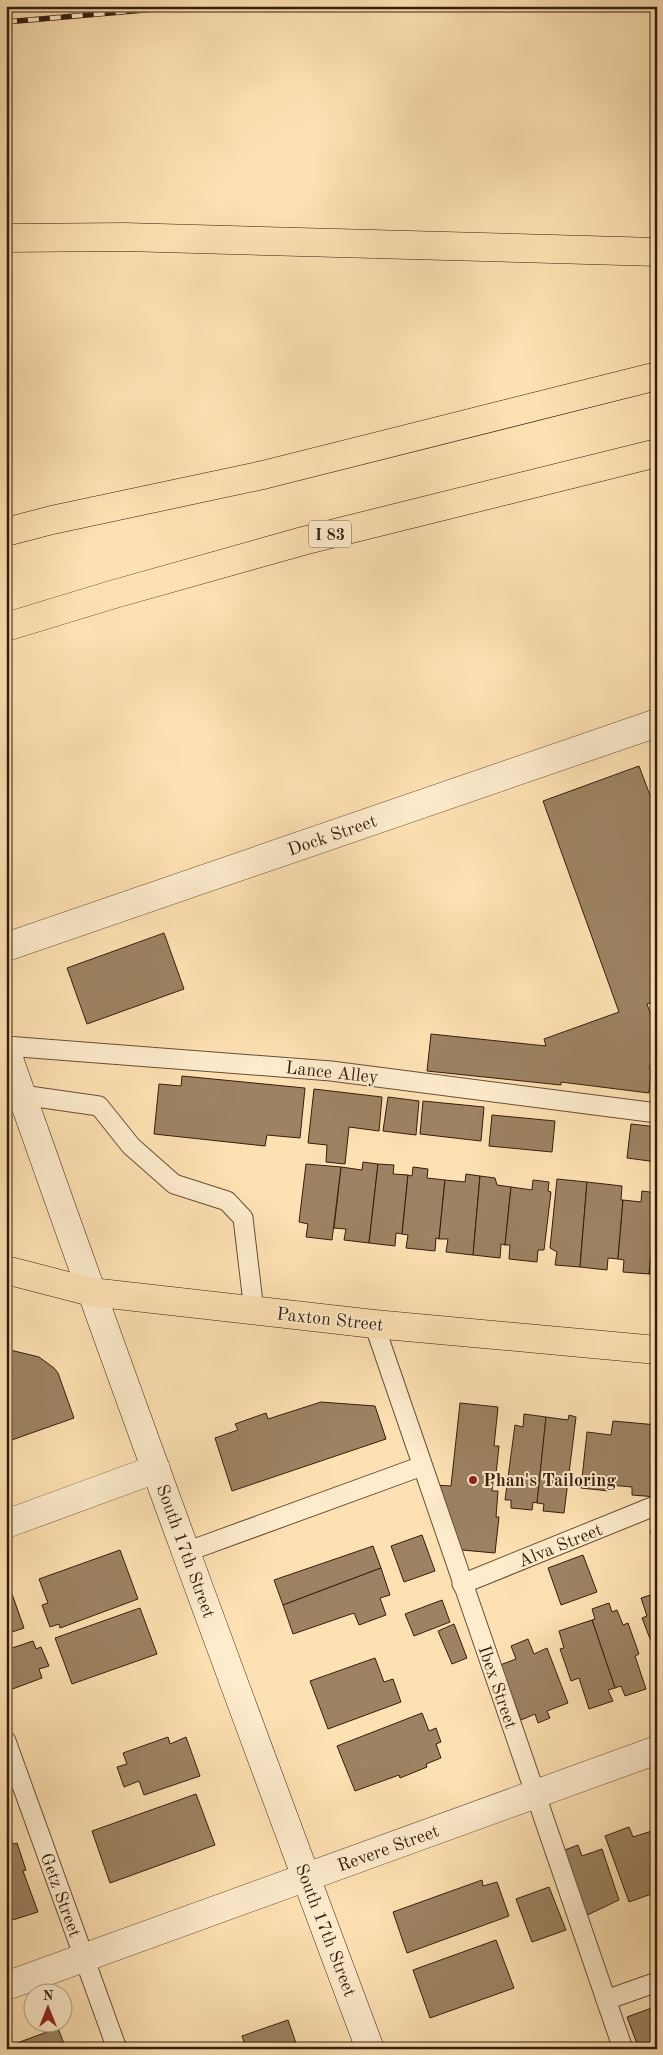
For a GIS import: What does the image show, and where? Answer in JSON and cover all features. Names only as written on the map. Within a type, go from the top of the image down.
[{"type":"main road","points":[[6,246],[125,237]]},
{"type":"main road","points":[[6,238],[125,237],[657,252]]},
{"type":"main road","points":[[6,532],[62,518],[263,476],[657,376]]},
{"type":"main road","name":"I 83","points":[[6,627],[111,595],[303,541],[657,453]]},
{"type":"main road","name":"Paxton Street","points":[[6,1270],[91,1292],[374,1324],[657,1351]]},
{"type":"street","name":"Dock Street","points":[[6,947],[657,723]]},
{"type":"street","name":"South 17th Street","points":[[6,1050],[91,1292],[370,2049]]},
{"type":"street","points":[[6,1524],[156,1469]]},
{"type":"street","name":"Revere Street","points":[[6,1986],[657,1750]]},
{"type":"lane","name":"Lance Alley","points":[[6,1046],[331,1071],[657,1113]]},
{"type":"lane","points":[[22,1095],[99,1106],[131,1146],[174,1184],[226,1201],[243,1218],[254,1311]]},
{"type":"lane","name":"Ibex Street","points":[[374,1324],[623,2049]]},
{"type":"lane","points":[[186,1552],[422,1466]]},
{"type":"lane","name":"Alva Street","points":[[462,1584],[657,1506]]},
{"type":"lane","name":"Getz Street","points":[[6,1741],[10,1760],[116,2049]]},
{"type":"lane","points":[[606,2000],[657,1982]]},
{"type":"building","points":[[639,766],[657,814],[657,1001],[647,1004],[657,1032],[657,1043],[652,1045],[657,1064],[649,1066],[651,1072],[649,1093],[561,1082],[561,1085],[427,1071],[431,1034],[546,1046],[544,1039],[619,1012],[543,801]]},
{"type":"building","points":[[164,933],[184,989],[87,1024],[67,968]]},
{"type":"building","points":[[182,1076],[305,1088],[300,1138],[267,1135],[265,1146],[154,1134],[159,1084],[181,1086]]},
{"type":"building","points":[[314,1089],[382,1097],[379,1131],[349,1127],[345,1164],[326,1162],[327,1145],[308,1143]]},
{"type":"building","points":[[388,1097],[419,1101],[416,1135],[383,1131]]},
{"type":"building","points":[[423,1101],[484,1107],[481,1141],[420,1134]]},
{"type":"building","points":[[492,1115],[555,1121],[552,1152],[489,1146]]},
{"type":"building","points":[[631,1124],[657,1127],[657,1162],[627,1158]]},
{"type":"building","points":[[363,1162],[378,1164],[369,1243],[344,1240],[346,1229],[334,1228],[341,1167],[362,1170]]},
{"type":"building","points":[[306,1164],[341,1167],[332,1240],[306,1237],[308,1224],[299,1222]]},
{"type":"building","points":[[378,1164],[394,1165],[393,1174],[408,1175],[402,1234],[396,1233],[395,1246],[369,1243]]},
{"type":"building","points":[[413,1167],[428,1169],[427,1178],[445,1180],[439,1239],[436,1238],[435,1251],[406,1248],[408,1235],[402,1234],[408,1175],[412,1176]]},
{"type":"building","points":[[466,1174],[480,1176],[473,1255],[446,1252],[448,1239],[439,1239],[445,1180],[465,1182]]},
{"type":"building","points":[[480,1176],[495,1178],[497,1185],[511,1187],[505,1245],[501,1244],[500,1258],[473,1255]]},
{"type":"building","points":[[557,1179],[587,1182],[580,1267],[555,1265],[557,1252],[550,1248]]},
{"type":"building","points":[[533,1180],[549,1182],[548,1191],[551,1192],[544,1250],[538,1250],[537,1262],[509,1259],[510,1245],[505,1245],[511,1187],[532,1190]]},
{"type":"building","points":[[587,1182],[622,1186],[621,1200],[623,1200],[618,1259],[608,1258],[607,1270],[580,1267]]},
{"type":"building","points":[[642,1191],[657,1193],[649,1274],[623,1272],[624,1260],[618,1259],[623,1200],[641,1202]]},
{"type":"building","points":[[657,1197],[657,1275],[649,1274]]},
{"type":"building","points":[[6,1349],[39,1357],[54,1368],[58,1373],[74,1418],[6,1442]]},
{"type":"building","points":[[321,1402],[375,1406],[386,1439],[232,1491],[215,1438],[238,1430],[235,1424],[266,1413],[268,1419]]},
{"type":"building","name":"Phan's Tailoring","points":[[460,1403],[498,1407],[494,1446],[499,1446],[492,1491],[498,1491],[496,1517],[499,1517],[495,1553],[462,1550],[435,1485],[451,1486]]},
{"type":"building","points":[[524,1414],[546,1417],[537,1503],[533,1502],[532,1510],[511,1508],[511,1500],[505,1500],[515,1425],[523,1427]]},
{"type":"building","points":[[569,1415],[576,1417],[564,1513],[543,1511],[544,1504],[537,1503],[546,1417],[568,1420]]},
{"type":"building","points":[[613,1421],[657,1425],[657,1497],[632,1495],[632,1487],[610,1485],[609,1491],[581,1488],[587,1432],[611,1435]]},
{"type":"building","points":[[657,1529],[657,1549],[650,1531]]},
{"type":"building","points":[[422,1535],[435,1571],[404,1582],[391,1546]]},
{"type":"building","points":[[373,1546],[381,1568],[283,1605],[274,1580]]},
{"type":"building","points":[[120,1550],[138,1599],[60,1628],[59,1624],[50,1627],[42,1605],[48,1603],[39,1579]]},
{"type":"building","points":[[583,1555],[597,1592],[561,1605],[548,1568]]},
{"type":"building","points":[[381,1568],[390,1595],[380,1598],[386,1615],[359,1625],[354,1613],[293,1634],[283,1605]]},
{"type":"building","points":[[11,1591],[24,1628],[6,1634],[6,1592]]},
{"type":"building","points":[[657,1593],[657,1648],[654,1649],[642,1618],[647,1616],[641,1598]]},
{"type":"building","points":[[442,1600],[450,1622],[414,1636],[405,1614]]},
{"type":"building","points":[[609,1603],[612,1612],[617,1610],[623,1625],[628,1623],[639,1654],[635,1656],[646,1689],[625,1696],[621,1686],[615,1688],[592,1620],[595,1619],[592,1609]]},
{"type":"building","points":[[140,1608],[157,1654],[72,1684],[55,1638]]},
{"type":"building","points":[[592,1620],[615,1688],[608,1690],[613,1701],[589,1709],[579,1678],[571,1681],[560,1649],[564,1648],[559,1631]]},
{"type":"building","points":[[454,1624],[467,1658],[452,1664],[438,1631]]},
{"type":"building","points":[[528,1639],[534,1654],[547,1648],[568,1703],[547,1711],[550,1718],[538,1723],[535,1714],[521,1720],[500,1665],[516,1659],[511,1646]]},
{"type":"building","points":[[33,1641],[36,1649],[41,1647],[49,1666],[39,1669],[42,1678],[7,1691],[6,1650]]},
{"type":"building","points":[[375,1658],[384,1682],[393,1679],[401,1702],[328,1729],[310,1681]]},
{"type":"building","points":[[422,1713],[429,1731],[436,1728],[441,1742],[436,1744],[441,1758],[426,1764],[427,1767],[400,1778],[399,1775],[355,1791],[337,1746]]},
{"type":"building","points":[[168,1737],[170,1744],[186,1737],[200,1776],[144,1795],[139,1781],[124,1787],[117,1767],[127,1764],[123,1753]]},
{"type":"building","points":[[196,1794],[215,1845],[110,1883],[92,1831]]},
{"type":"building","points":[[6,1824],[13,1844],[17,1843],[26,1870],[23,1871],[38,1912],[6,1922]]},
{"type":"building","points":[[629,1827],[633,1837],[652,1831],[657,1844],[657,1892],[629,1902],[605,1836]]},
{"type":"building","points":[[578,1845],[582,1856],[602,1849],[619,1900],[581,1918],[557,1853]]},
{"type":"building","points":[[482,1880],[483,1886],[497,1882],[509,1916],[407,1953],[393,1912]]},
{"type":"building","points":[[549,1887],[566,1930],[532,1942],[516,1899]]},
{"type":"building","points":[[496,1940],[514,1988],[430,2018],[413,1970]]},
{"type":"building","points":[[657,2006],[657,2047],[639,2049],[627,2017]]},
{"type":"building","points":[[288,2020],[298,2049],[236,2049],[245,2045],[242,2036]]},
{"type":"building","points":[[47,2032],[60,2032],[66,2049],[19,2049],[17,2043]]},
{"type":"railway","points":[[6,22],[191,6]]},
{"type":"place","name":"Phan's Tailoring","points":[[473,1480]]}]
